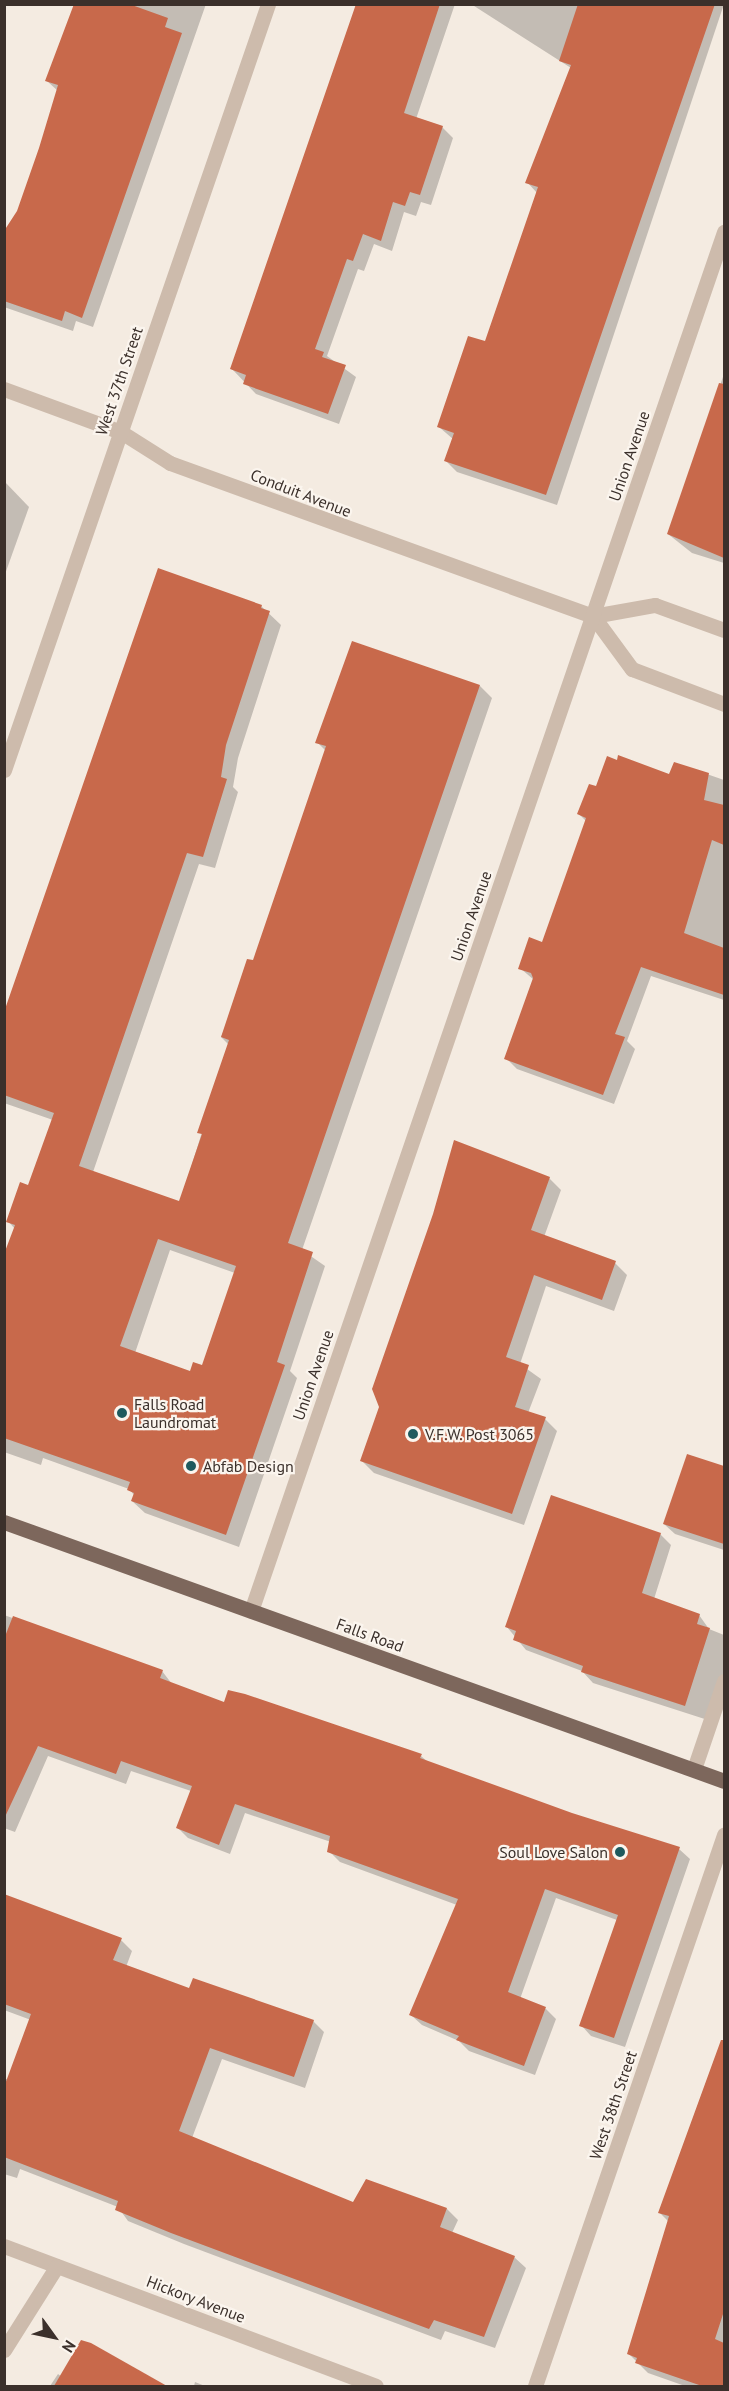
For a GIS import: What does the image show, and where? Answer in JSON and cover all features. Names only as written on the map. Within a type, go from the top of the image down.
[{"type":"main road","name":"Falls Road","points":[[4,1522],[724,1780]]},
{"type":"street","name":"West 37th Street","points":[[4,770],[268,4]]},
{"type":"street","name":"Union Avenue","points":[[251,1611],[724,232]]},
{"type":"street","name":"Conduit Avenue","points":[[4,389],[121,432],[170,463],[593,616],[655,605],[724,630]]},
{"type":"street","points":[[593,616],[632,669],[724,704]]},
{"type":"street","points":[[694,1769],[724,1681]]},
{"type":"street","name":"West 38th Street","points":[[535,2386],[724,1835]]},
{"type":"street","name":"Hickory Avenue","points":[[4,2246],[376,2386]]},
{"type":"street","points":[[4,2350],[57,2266]]},
{"type":"building","points":[[74,4],[129,4],[168,18],[165,27],[182,33],[82,318],[65,311],[62,321],[4,301],[4,231],[17,211],[39,148],[58,85],[45,81]]},
{"type":"building","points":[[356,4],[440,4],[404,113],[443,126],[420,195],[410,192],[405,206],[393,202],[381,241],[363,234],[353,261],[347,259],[315,349],[324,352],[322,357],[346,365],[328,414],[243,384],[246,375],[230,369]]},
{"type":"building","points":[[578,4],[715,4],[546,495],[444,461],[454,433],[437,427],[468,336],[485,341],[538,187],[525,183],[571,65],[559,61]]},
{"type":"building","points":[[719,383],[724,384],[724,558],[667,534]]},
{"type":"building","points":[[158,568],[262,605],[261,608],[270,611],[226,745],[221,777],[227,779],[203,857],[187,853],[79,1166],[179,1201],[202,1134],[197,1133],[229,1040],[221,1037],[247,959],[253,960],[326,746],[315,743],[352,641],[480,685],[288,1243],[313,1252],[277,1362],[285,1365],[226,1535],[131,1501],[134,1493],[127,1490],[130,1482],[4,1438],[4,1254],[15,1225],[6,1222],[20,1182],[28,1185],[54,1113],[4,1095],[4,1012]],"holes":[[[158,1239],[236,1266],[202,1365],[193,1362],[190,1371],[120,1346]]]},
{"type":"building","points":[[618,755],[669,774],[674,762],[709,773],[704,800],[724,805],[724,845],[712,840],[684,933],[724,948],[724,995],[641,967],[615,1034],[625,1037],[603,1095],[504,1059],[533,978],[531,973],[518,969],[529,937],[542,942],[586,818],[577,814],[589,784],[596,786],[607,756],[617,760]]},
{"type":"building","points":[[454,1140],[550,1177],[531,1230],[616,1261],[602,1300],[534,1275],[506,1357],[529,1365],[515,1407],[546,1417],[512,1514],[360,1461],[379,1407],[372,1389],[433,1214]]},
{"type":"building","points":[[687,1454],[724,1466],[724,1544],[663,1524]]},
{"type":"building","points":[[551,1495],[661,1533],[642,1593],[700,1614],[697,1624],[710,1628],[685,1706],[581,1672],[583,1666],[513,1640],[516,1631],[505,1627]]},
{"type":"building","points":[[13,1616],[163,1670],[160,1678],[224,1702],[228,1690],[245,1694],[422,1754],[420,1758],[572,1813],[680,1847],[614,2038],[579,2026],[618,1915],[545,1889],[508,1992],[546,2007],[524,2066],[456,2040],[459,2036],[409,2015],[458,1899],[327,1852],[330,1836],[235,1804],[219,1845],[176,1828],[192,1786],[121,1761],[116,1774],[38,1746],[4,1819],[4,1639]]},
{"type":"building","points":[[4,1894],[122,1938],[113,1960],[189,1988],[193,1978],[314,2020],[294,2077],[210,2048],[179,2131],[353,2202],[366,2179],[447,2208],[440,2227],[515,2256],[484,2337],[434,2320],[429,2329],[171,2233],[115,2210],[118,2201],[4,2157],[4,2087],[31,2014],[4,2004]]},
{"type":"building","points":[[721,2040],[724,2040],[724,2311],[715,2339],[724,2343],[724,2386],[702,2386],[635,2363],[637,2358],[627,2354],[669,2216],[658,2213]]},
{"type":"building","points":[[81,2340],[91,2343],[167,2386],[54,2386]]},
{"type":"place","name":"Falls Road Laundromat","points":[[122,1413]]},
{"type":"place","name":"V.F.W. Post 3065","points":[[413,1434]]},
{"type":"place","name":"Abfab Design","points":[[191,1466]]},
{"type":"place","name":"Soul Love Salon","points":[[620,1852]]}]
